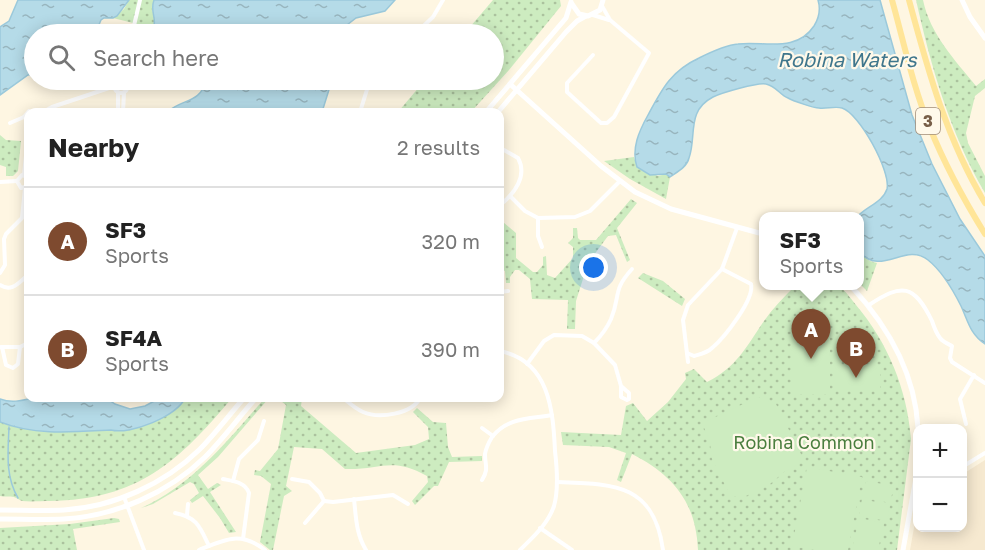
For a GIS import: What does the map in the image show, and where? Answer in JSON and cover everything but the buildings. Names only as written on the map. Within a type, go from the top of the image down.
[{"type":"main road","name":"3","points":[[892,0],[930,128],[956,184],[985,234]]},
{"type":"main road","name":"3","points":[[909,0],[928,74],[943,116],[961,159],[985,203]]},
{"type":"main road","points":[[962,0],[970,17],[985,38]]},
{"type":"main road","points":[[571,1],[575,11],[589,16]]},
{"type":"main road","points":[[489,108],[566,18],[571,1]]},
{"type":"main road","points":[[501,108],[566,32],[577,21],[589,16],[602,3]]},
{"type":"main road","points":[[510,84],[619,182],[652,202],[671,210],[759,233]]},
{"type":"main road","points":[[856,290],[869,304],[889,334],[904,364],[913,394],[917,424]]},
{"type":"main road","points":[[0,510],[65,510],[92,506],[124,497],[155,482],[188,460],[241,402]]},
{"type":"main road","points":[[0,519],[66,519],[94,515],[127,506],[166,487],[193,468],[253,402]]},
{"type":"main road","points":[[903,550],[916,478]]},
{"type":"street","points":[[134,24],[140,0]]},
{"type":"street","points":[[426,24],[433,17],[443,0]]},
{"type":"street","points":[[593,55],[567,83],[567,92],[601,123],[607,123],[614,117],[649,53],[610,20],[602,3]]},
{"type":"street","points":[[589,16],[610,20]]},
{"type":"street","points":[[50,108],[103,90]]},
{"type":"street","points":[[361,108],[367,90]]},
{"type":"street","points":[[118,108],[118,92],[125,92],[123,108]]},
{"type":"street","points":[[10,123],[24,119]]},
{"type":"street","points":[[504,150],[516,156],[521,163],[521,177],[510,196],[504,201]]},
{"type":"street","points":[[17,182],[20,176],[24,176]]},
{"type":"street","points":[[0,182],[17,182]]},
{"type":"street","points":[[17,182],[19,187],[24,187]]},
{"type":"street","points":[[510,196],[525,211],[538,218],[576,217],[585,214],[619,182]]},
{"type":"street","points":[[0,273],[5,265],[4,239],[22,218],[24,206]]},
{"type":"street","points":[[538,218],[538,240],[542,247]]},
{"type":"street","points":[[688,362],[683,320],[688,305],[722,269],[737,228]]},
{"type":"street","points":[[594,343],[612,318],[620,283],[633,269]]},
{"type":"street","points":[[686,353],[694,356],[712,348],[730,328],[750,298],[751,284],[722,269]]},
{"type":"street","points":[[0,285],[8,289],[12,288],[24,278]]},
{"type":"street","points":[[869,304],[882,296],[898,291],[908,290],[914,294],[931,318],[939,336],[952,346],[950,358],[952,362],[985,383]]},
{"type":"street","points":[[504,292],[508,291]]},
{"type":"street","points":[[527,363],[544,341],[554,335],[582,336],[594,343],[615,365],[621,386]]},
{"type":"street","points":[[20,346],[18,364],[13,368],[6,365],[1,347],[24,344]]},
{"type":"street","points":[[504,353],[527,363],[545,386],[552,415],[556,482],[554,506],[548,519],[520,550]]},
{"type":"street","points":[[966,424],[960,399],[974,375]]},
{"type":"street","points":[[348,402],[363,413],[380,415],[410,409],[418,402]]},
{"type":"street","points":[[482,480],[487,473],[486,449],[502,426],[513,421],[552,415]]},
{"type":"street","points":[[233,481],[238,459],[258,440],[264,421]]},
{"type":"street","points":[[482,429],[493,436]]},
{"type":"street","points":[[967,464],[985,453]]},
{"type":"street","points":[[223,479],[244,486],[249,493],[243,539]]},
{"type":"street","points":[[292,479],[309,482],[320,493],[324,501]]},
{"type":"street","points":[[556,482],[608,484],[624,489],[641,500],[653,516],[660,530],[663,550]]},
{"type":"street","points":[[324,501],[393,495],[408,504]]},
{"type":"street","points":[[124,497],[144,550]]},
{"type":"street","points":[[354,499],[360,541],[366,550]]},
{"type":"street","points":[[305,523],[324,501]]},
{"type":"street","points":[[187,515],[188,504]]},
{"type":"street","points":[[175,513],[194,519],[209,546]]},
{"type":"street","points":[[540,528],[572,550]]},
{"type":"street","points":[[199,550],[231,537],[255,542],[265,550]]},
{"type":"shaded area","points":[[985,460],[985,550],[910,550],[913,532],[967,532],[967,471]]},
{"type":"green space","points":[[129,0],[154,0],[154,24],[137,24],[113,18],[124,9]]},
{"type":"green space","points":[[493,0],[560,0],[561,6],[504,76],[504,24],[473,24]]},
{"type":"green space","points":[[916,0],[923,0],[937,35],[976,86],[985,79],[985,88],[975,96],[966,133],[968,143],[985,176],[985,193],[962,147],[943,99]]},
{"type":"green space","points":[[417,90],[491,90],[475,108],[401,108]]},
{"type":"green space","points":[[0,135],[6,140],[21,141],[18,171],[13,176],[6,176],[6,167],[0,165]]},
{"type":"green space","points":[[634,157],[637,167],[658,176],[666,174],[670,177],[666,199],[604,161]]},
{"type":"green space","points":[[631,199],[637,203],[617,228],[630,260],[627,262],[616,235],[608,236],[588,263],[576,301],[575,329],[567,329],[568,300],[532,299],[530,279],[519,270],[515,270],[510,277],[510,283],[506,283],[504,223],[516,233],[516,258],[533,272],[537,272],[543,265],[543,257],[546,256],[547,275],[555,278],[573,258],[573,247],[568,243],[573,238],[573,228],[577,228],[580,240],[596,240]]},
{"type":"green space","points":[[864,256],[877,263],[867,291],[864,288]]},
{"type":"green space","points":[[643,273],[663,281],[685,299],[682,306],[638,278]]},
{"type":"green space","name":"Robina Common","points":[[791,290],[843,290],[878,335],[900,385],[909,420],[911,439],[897,550],[698,550],[693,518],[687,504],[680,492],[659,471],[632,454],[621,482],[617,480],[626,453],[609,447],[563,445],[561,432],[621,435],[626,406],[633,403],[647,421],[668,402],[686,379],[685,373],[694,369],[707,382],[726,370],[740,356],[771,312]]},
{"type":"green space","points":[[793,323],[830,323],[830,394],[793,394]]},
{"type":"green space","points":[[834,338],[863,338],[863,359],[834,359]]},
{"type":"green space","points":[[833,365],[880,365],[880,391],[833,391]]},
{"type":"green space","points":[[758,397],[776,404],[801,454],[799,464],[784,472],[770,484],[744,497],[733,496],[729,493],[712,459],[710,443],[703,425]]},
{"type":"green space","points":[[182,402],[229,402],[194,441],[154,473],[132,485],[81,499],[22,501],[14,497],[0,496],[0,422],[41,431],[120,431],[152,423]]},
{"type":"green space","points":[[261,402],[266,402],[218,457],[198,475],[208,489],[217,483],[221,485],[210,492],[236,532],[229,533],[203,496],[192,503],[190,500],[199,493],[194,484],[190,482],[153,504],[141,508],[178,487],[223,445]]},
{"type":"green space","points":[[282,402],[302,402],[301,406],[356,453],[415,445],[429,439],[428,427],[413,412],[417,408],[433,422],[446,423],[448,447],[452,457],[482,456],[482,461],[449,462],[438,486],[434,486],[415,505],[412,501],[428,482],[427,476],[415,470],[395,465],[345,469],[322,449],[294,447],[286,486],[292,491],[284,496],[273,550],[270,550],[260,542],[271,484],[261,476],[254,475],[255,470],[260,471],[278,449],[286,405]]},
{"type":"green space","points":[[807,467],[862,477],[848,550],[814,550],[792,546]]},
{"type":"green space","points":[[866,481],[894,486],[890,503],[862,497]]},
{"type":"green space","points":[[862,499],[890,505],[887,521],[859,516]]},
{"type":"green space","points":[[859,518],[884,523],[878,550],[852,550]]},
{"type":"green space","points":[[119,519],[120,522],[73,529],[77,550],[0,550],[0,528],[70,524]]},
{"type":"water","points":[[18,0],[129,0],[117,16],[104,18],[99,24],[24,24],[24,78],[0,95],[0,27],[9,21]]},
{"type":"water","points":[[154,0],[395,0],[385,11],[356,18],[348,24],[154,24]]},
{"type":"water","name":"Robina Waters","points":[[818,0],[880,0],[912,115],[932,164],[960,219],[985,256],[985,344],[973,332],[947,281],[928,260],[911,255],[876,261],[864,256],[862,212],[885,194],[887,181],[879,157],[865,131],[849,112],[842,108],[819,108],[794,101],[766,84],[731,91],[713,97],[699,109],[689,158],[681,169],[670,177],[666,174],[650,175],[637,167],[635,147],[639,134],[658,97],[681,69],[689,63],[728,46],[748,43],[779,44],[798,40],[814,26],[819,11]]},
{"type":"water","points":[[202,90],[329,90],[323,108],[173,108]]},
{"type":"water","points":[[0,399],[112,402],[130,409],[152,402],[182,402],[173,411],[152,423],[130,430],[69,432],[27,429],[0,422]]},
{"type":"waterway","points":[[9,427],[9,472],[18,498]]},
{"type":"place","name":"SF3","points":[[811,359]]},
{"type":"place","name":"SF4A","points":[[856,378]]}]
